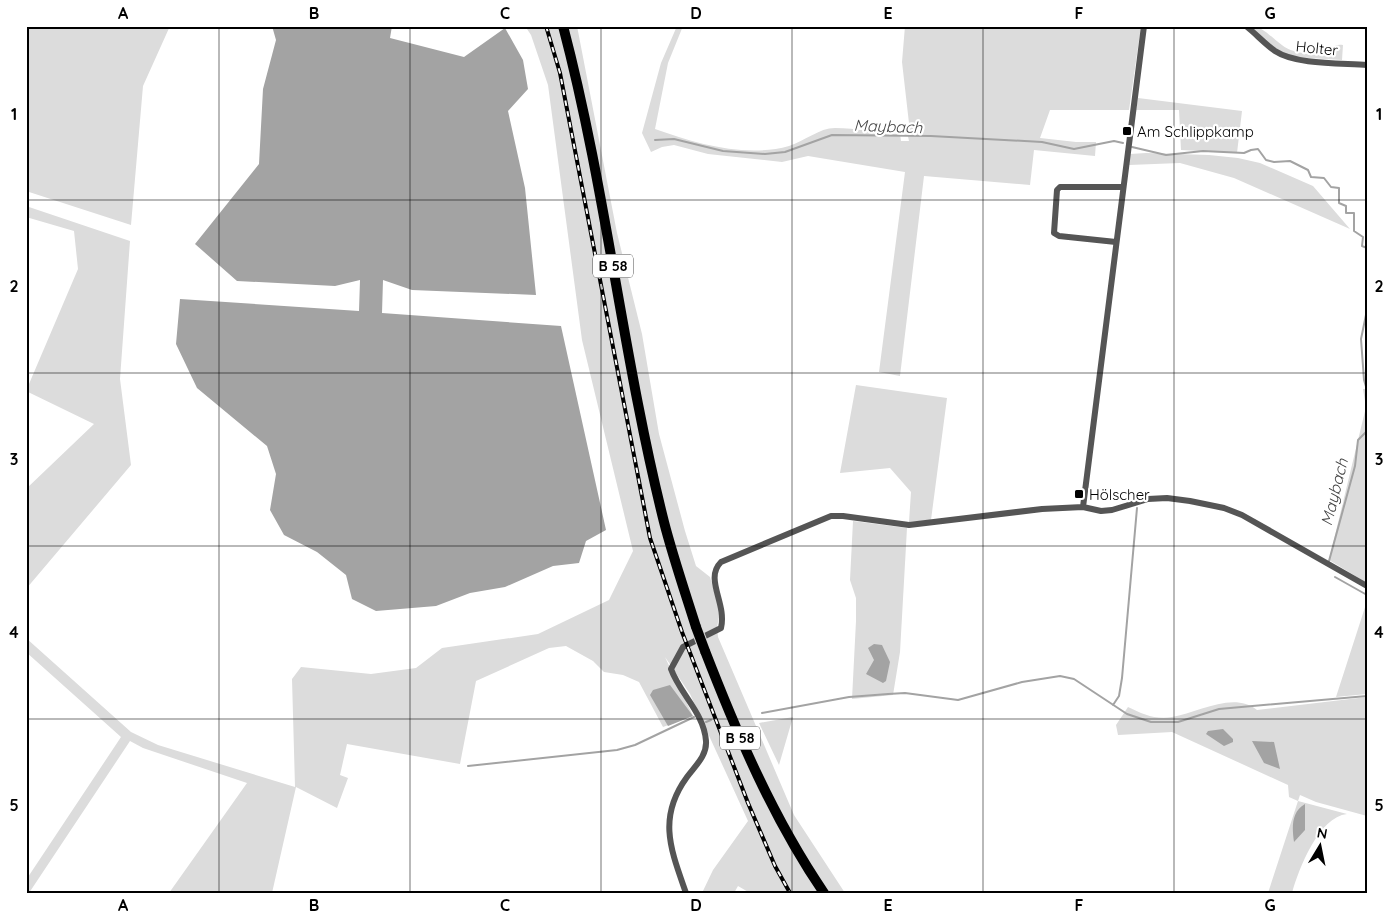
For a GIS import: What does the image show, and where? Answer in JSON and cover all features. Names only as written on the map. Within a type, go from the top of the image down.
[{"type":"main road","name":"B 58","points":[[563,26],[596,176],[654,482],[674,557],[696,627],[761,786],[799,854],[824,893]]},
{"type":"street","points":[[1083,507],[1122,187],[1144,26]]},
{"type":"street","name":"Holter","points":[[1246,26],[1276,52],[1284,56],[1367,65]]},
{"type":"street","points":[[1116,242],[1059,236],[1054,233],[1057,190],[1060,187],[1122,187]]},
{"type":"street","points":[[686,893],[669,843],[669,819],[675,797],[702,757],[706,743],[698,716],[671,669],[683,647],[721,628],[724,614],[714,580],[716,567],[721,562],[831,516],[909,525],[1042,509],[1083,507],[1106,511],[1148,499],[1167,498],[1224,508],[1257,523],[1367,586]]},
{"type":"shaded area","points":[[26,26],[170,26],[143,86],[131,225],[26,191]]},
{"type":"shaded area","points":[[272,26],[392,26],[390,38],[464,57],[505,28],[523,60],[528,89],[508,111],[525,188],[536,295],[412,290],[383,280],[382,313],[561,326],[606,530],[586,541],[579,563],[553,566],[505,587],[470,593],[436,606],[376,611],[352,599],[346,575],[317,552],[284,535],[270,510],[276,474],[267,446],[197,388],[176,344],[180,299],[359,311],[360,280],[335,286],[237,281],[195,244],[259,164],[263,89],[276,40]]},
{"type":"shaded area","points":[[525,26],[577,26],[617,233],[642,334],[659,434],[685,531],[696,566],[710,577],[720,612],[717,627],[718,637],[794,815],[845,893],[750,893],[738,886],[734,893],[702,893],[713,870],[748,821],[690,694],[665,657],[693,716],[663,727],[639,682],[623,675],[604,672],[593,661],[566,646],[549,648],[476,681],[460,764],[347,744],[340,775],[348,778],[337,808],[296,787],[272,893],[169,893],[247,783],[143,748],[130,741],[29,893],[26,893],[26,880],[121,737],[26,652],[26,638],[131,732],[158,745],[295,787],[292,679],[301,667],[371,674],[416,668],[442,648],[538,634],[609,600],[633,551],[582,340],[548,85],[531,35]]},
{"type":"shaded area","points":[[677,26],[683,26],[668,63],[655,129],[688,140],[722,148],[756,151],[789,146],[823,130],[835,128],[900,134],[901,141],[909,141],[907,132],[910,132],[902,62],[905,26],[1141,26],[1129,110],[1050,110],[1040,138],[1096,142],[1095,156],[1034,150],[1030,185],[924,176],[900,376],[879,372],[905,172],[808,156],[782,162],[708,154],[674,145],[662,147],[651,152],[642,133],[661,63]]},
{"type":"shaded area","points":[[1250,26],[1262,29],[1282,45],[1294,51],[1315,55],[1321,54],[1334,46],[1343,45],[1342,60],[1293,57],[1278,51]]},
{"type":"shaded area","points":[[1138,98],[1242,111],[1237,153],[1181,150],[1179,110],[1136,110]]},
{"type":"shaded area","points":[[1130,154],[1209,155],[1238,158],[1260,163],[1313,186],[1350,229],[1234,178],[1180,163],[1129,165]]},
{"type":"shaded area","points":[[26,206],[130,241],[120,379],[131,465],[26,589],[26,489],[94,424],[26,391],[78,269],[74,231],[26,217]]},
{"type":"shaded area","points":[[856,385],[947,398],[931,520],[909,522],[911,492],[890,468],[840,473]]},
{"type":"shaded area","points":[[1363,389],[1367,389],[1367,583],[1329,560],[1366,407]]},
{"type":"shaded area","points":[[853,521],[907,528],[900,652],[893,695],[852,699],[856,621],[856,598],[850,580]]},
{"type":"shaded area","points":[[1367,601],[1367,694],[1336,697]]},
{"type":"shaded area","points":[[874,644],[882,645],[890,662],[886,681],[883,683],[866,674],[874,660],[868,648]]},
{"type":"shaded area","points":[[670,685],[693,716],[668,726],[650,695],[653,690]]},
{"type":"shaded area","points":[[1367,697],[1367,816],[1316,802],[1300,795],[1298,801],[1289,797],[1288,785],[1172,732],[1118,735],[1116,725],[1128,707],[1149,716],[1166,718],[1226,703],[1248,705],[1257,710]]},
{"type":"shaded area","points":[[793,717],[779,765],[759,723]]},
{"type":"shaded area","points":[[1223,729],[1233,739],[1233,742],[1224,746],[1206,734],[1208,731]]},
{"type":"shaded area","points":[[1252,741],[1274,742],[1280,769],[1264,763]]},
{"type":"shaded area","points":[[1298,801],[1347,814],[1337,817],[1319,834],[1305,858],[1292,893],[1268,893]]},
{"type":"shaded area","points":[[1305,804],[1305,830],[1294,842],[1293,826],[1295,816],[1300,807]]},
{"type":"waterway","name":"Maybach","points":[[655,140],[674,139],[723,151],[765,154],[785,152],[832,135],[931,136],[1042,142],[1074,149],[1114,141],[1123,143]]},
{"type":"waterway","name":"Maybach","points":[[1132,147],[1166,155],[1203,151],[1244,153],[1258,149],[1266,160],[1274,162],[1290,161],[1308,170],[1311,177],[1324,178],[1331,187],[1339,188],[1339,203],[1346,206],[1346,213],[1354,213],[1354,231],[1363,237],[1362,246],[1367,248]]},
{"type":"waterway","name":"Maybach","points":[[1367,259],[1367,267]]},
{"type":"waterway","name":"Maybach","points":[[1367,310],[1361,339],[1364,380],[1367,390]]},
{"type":"waterway","name":"Maybach","points":[[1329,561],[1355,466],[1358,440],[1367,431]]},
{"type":"waterway","points":[[1113,705],[1119,696],[1122,678],[1137,508]]},
{"type":"waterway","name":"Maybach","points":[[1335,577],[1367,595]]},
{"type":"waterway","points":[[762,713],[849,697],[888,694],[905,693],[958,700],[1022,682],[1060,676],[1074,679],[1127,714],[1151,722],[1178,722],[1219,709],[1367,696]]},
{"type":"waterway","points":[[468,766],[617,750],[635,745],[694,717]]},
{"type":"waterway","points":[[706,722],[711,720]]},
{"type":"railway","points":[[546,26],[560,73],[650,538],[682,632],[748,803],[775,866],[790,893]]},
{"type":"place","name":"Am Schlippkamp","points":[[1127,131]]},
{"type":"place","name":"Hölscher","points":[[1079,494]]}]
